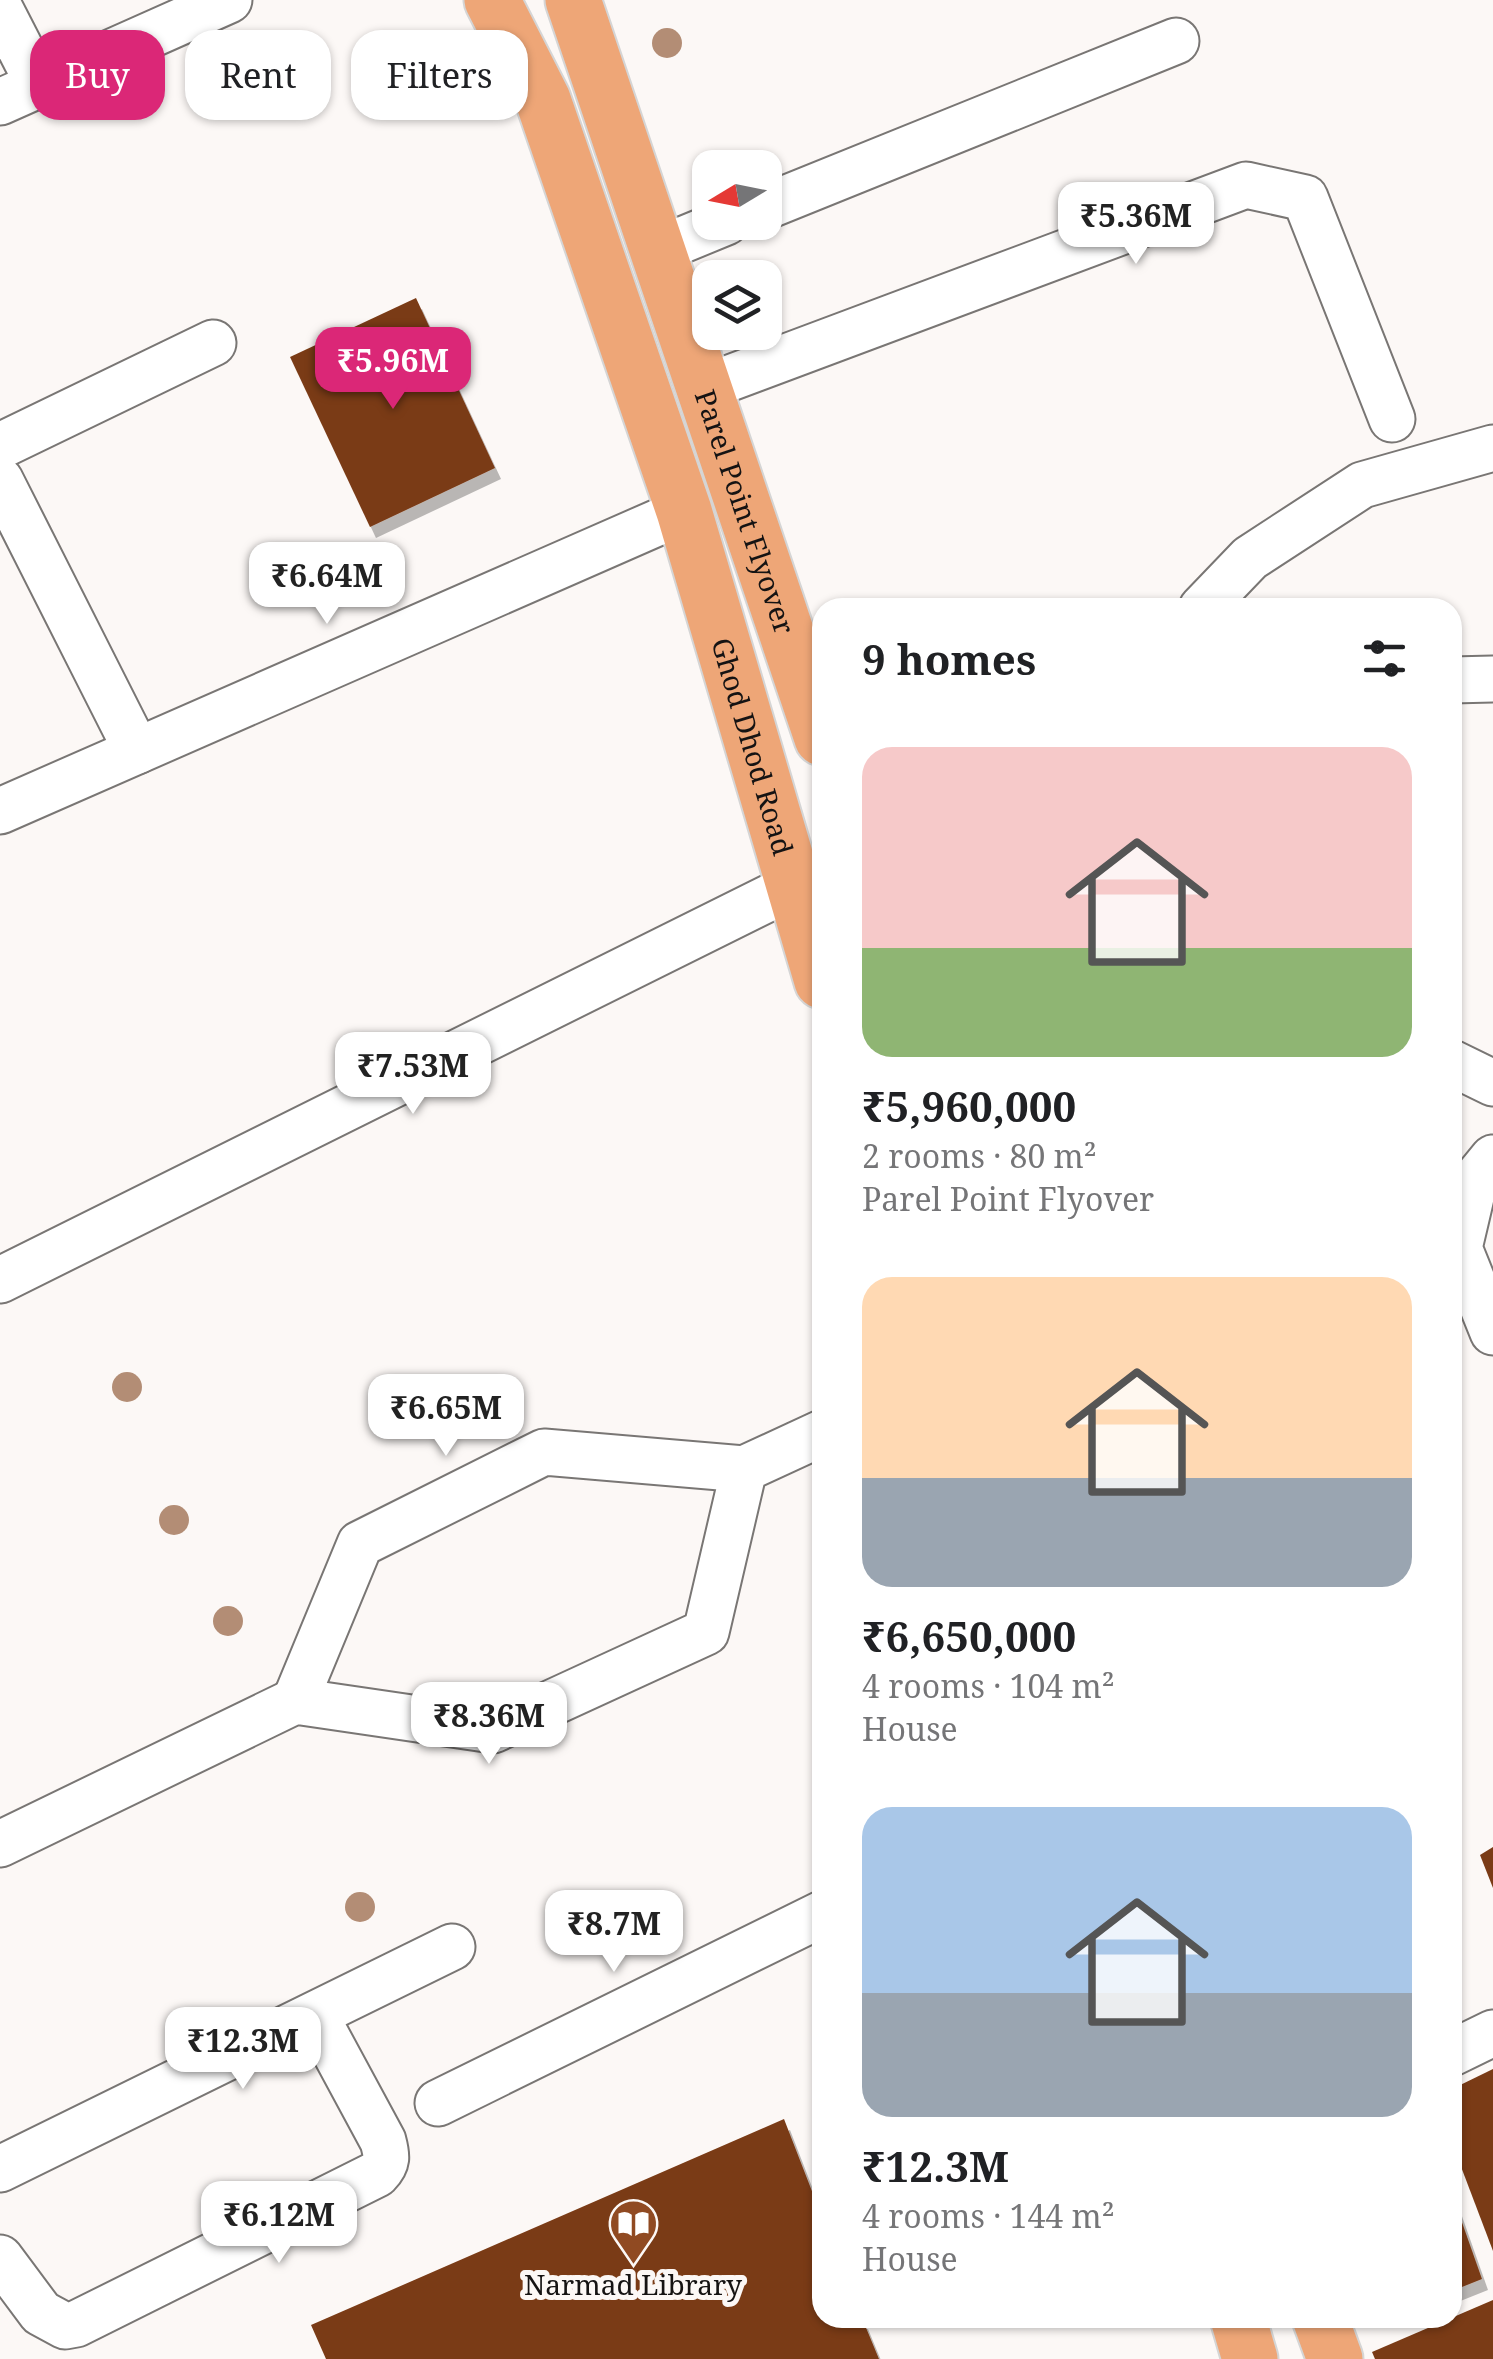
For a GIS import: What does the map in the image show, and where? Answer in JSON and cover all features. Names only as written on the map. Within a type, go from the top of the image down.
[{"type":"main road","name":"Ghod Dhod Road","points":[[492,0],[544,100],[684,511],[812,947]]},
{"type":"main road","name":"Parel Point Flyover","points":[[572,0],[812,692]]},
{"type":"main road","points":[[1241,2328],[1250,2359]]},
{"type":"main road","points":[[1324,2328],[1335,2359]]},
{"type":"street","points":[[0,9],[20,93],[229,0]]},
{"type":"street","points":[[782,200],[1176,41]]},
{"type":"street","points":[[706,387],[1246,186],[1305,198],[1392,420]]},
{"type":"street","points":[[658,250],[692,236]]},
{"type":"street","points":[[0,446],[213,343]]},
{"type":"street","points":[[1212,598],[1250,558],[1362,485],[1493,448]]},
{"type":"street","points":[[0,480],[137,751]]},
{"type":"street","points":[[0,811],[684,511]]},
{"type":"street","points":[[1462,680],[1493,678]]},
{"type":"street","points":[[0,1280],[794,886]]},
{"type":"street","points":[[1462,1068],[1493,1083]]},
{"type":"street","points":[[1462,1235],[1475,1180],[1493,1158]]},
{"type":"street","points":[[1462,1255],[1493,1332]]},
{"type":"street","points":[[295,1701],[360,1544],[544,1452],[744,1469],[812,1438]]},
{"type":"street","points":[[0,1844],[295,1701],[493,1730],[706,1632],[744,1469]]},
{"type":"street","points":[[438,2103],[812,1919]]},
{"type":"street","points":[[0,2170],[452,1947]]},
{"type":"street","points":[[0,2258],[41,2312],[65,2326],[76,2324],[91,2320],[376,2174],[385,2166],[387,2155],[382,2141],[315,2015]]},
{"type":"street","points":[[1462,2048],[1493,2033]]},
{"type":"building","points":[[416,298],[495,468],[370,527],[290,357]]},
{"type":"building","points":[[1493,1847],[1493,1888],[1480,1855]]},
{"type":"building","points":[[1493,2069],[1493,2251],[1462,2169],[1462,2084]]},
{"type":"building","name":"Narmad Library","points":[[784,2119],[812,2191],[812,2328],[866,2328],[879,2359],[326,2359],[311,2325]]},
{"type":"building","points":[[1462,2222],[1482,2279],[1462,2287]]},
{"type":"building","points":[[1493,2300],[1493,2359],[1375,2359],[1372,2352],[1428,2328],[1462,2328],[1462,2313]]},
{"type":"place","name":"Narmad Library","points":[[633,2266]]}]
